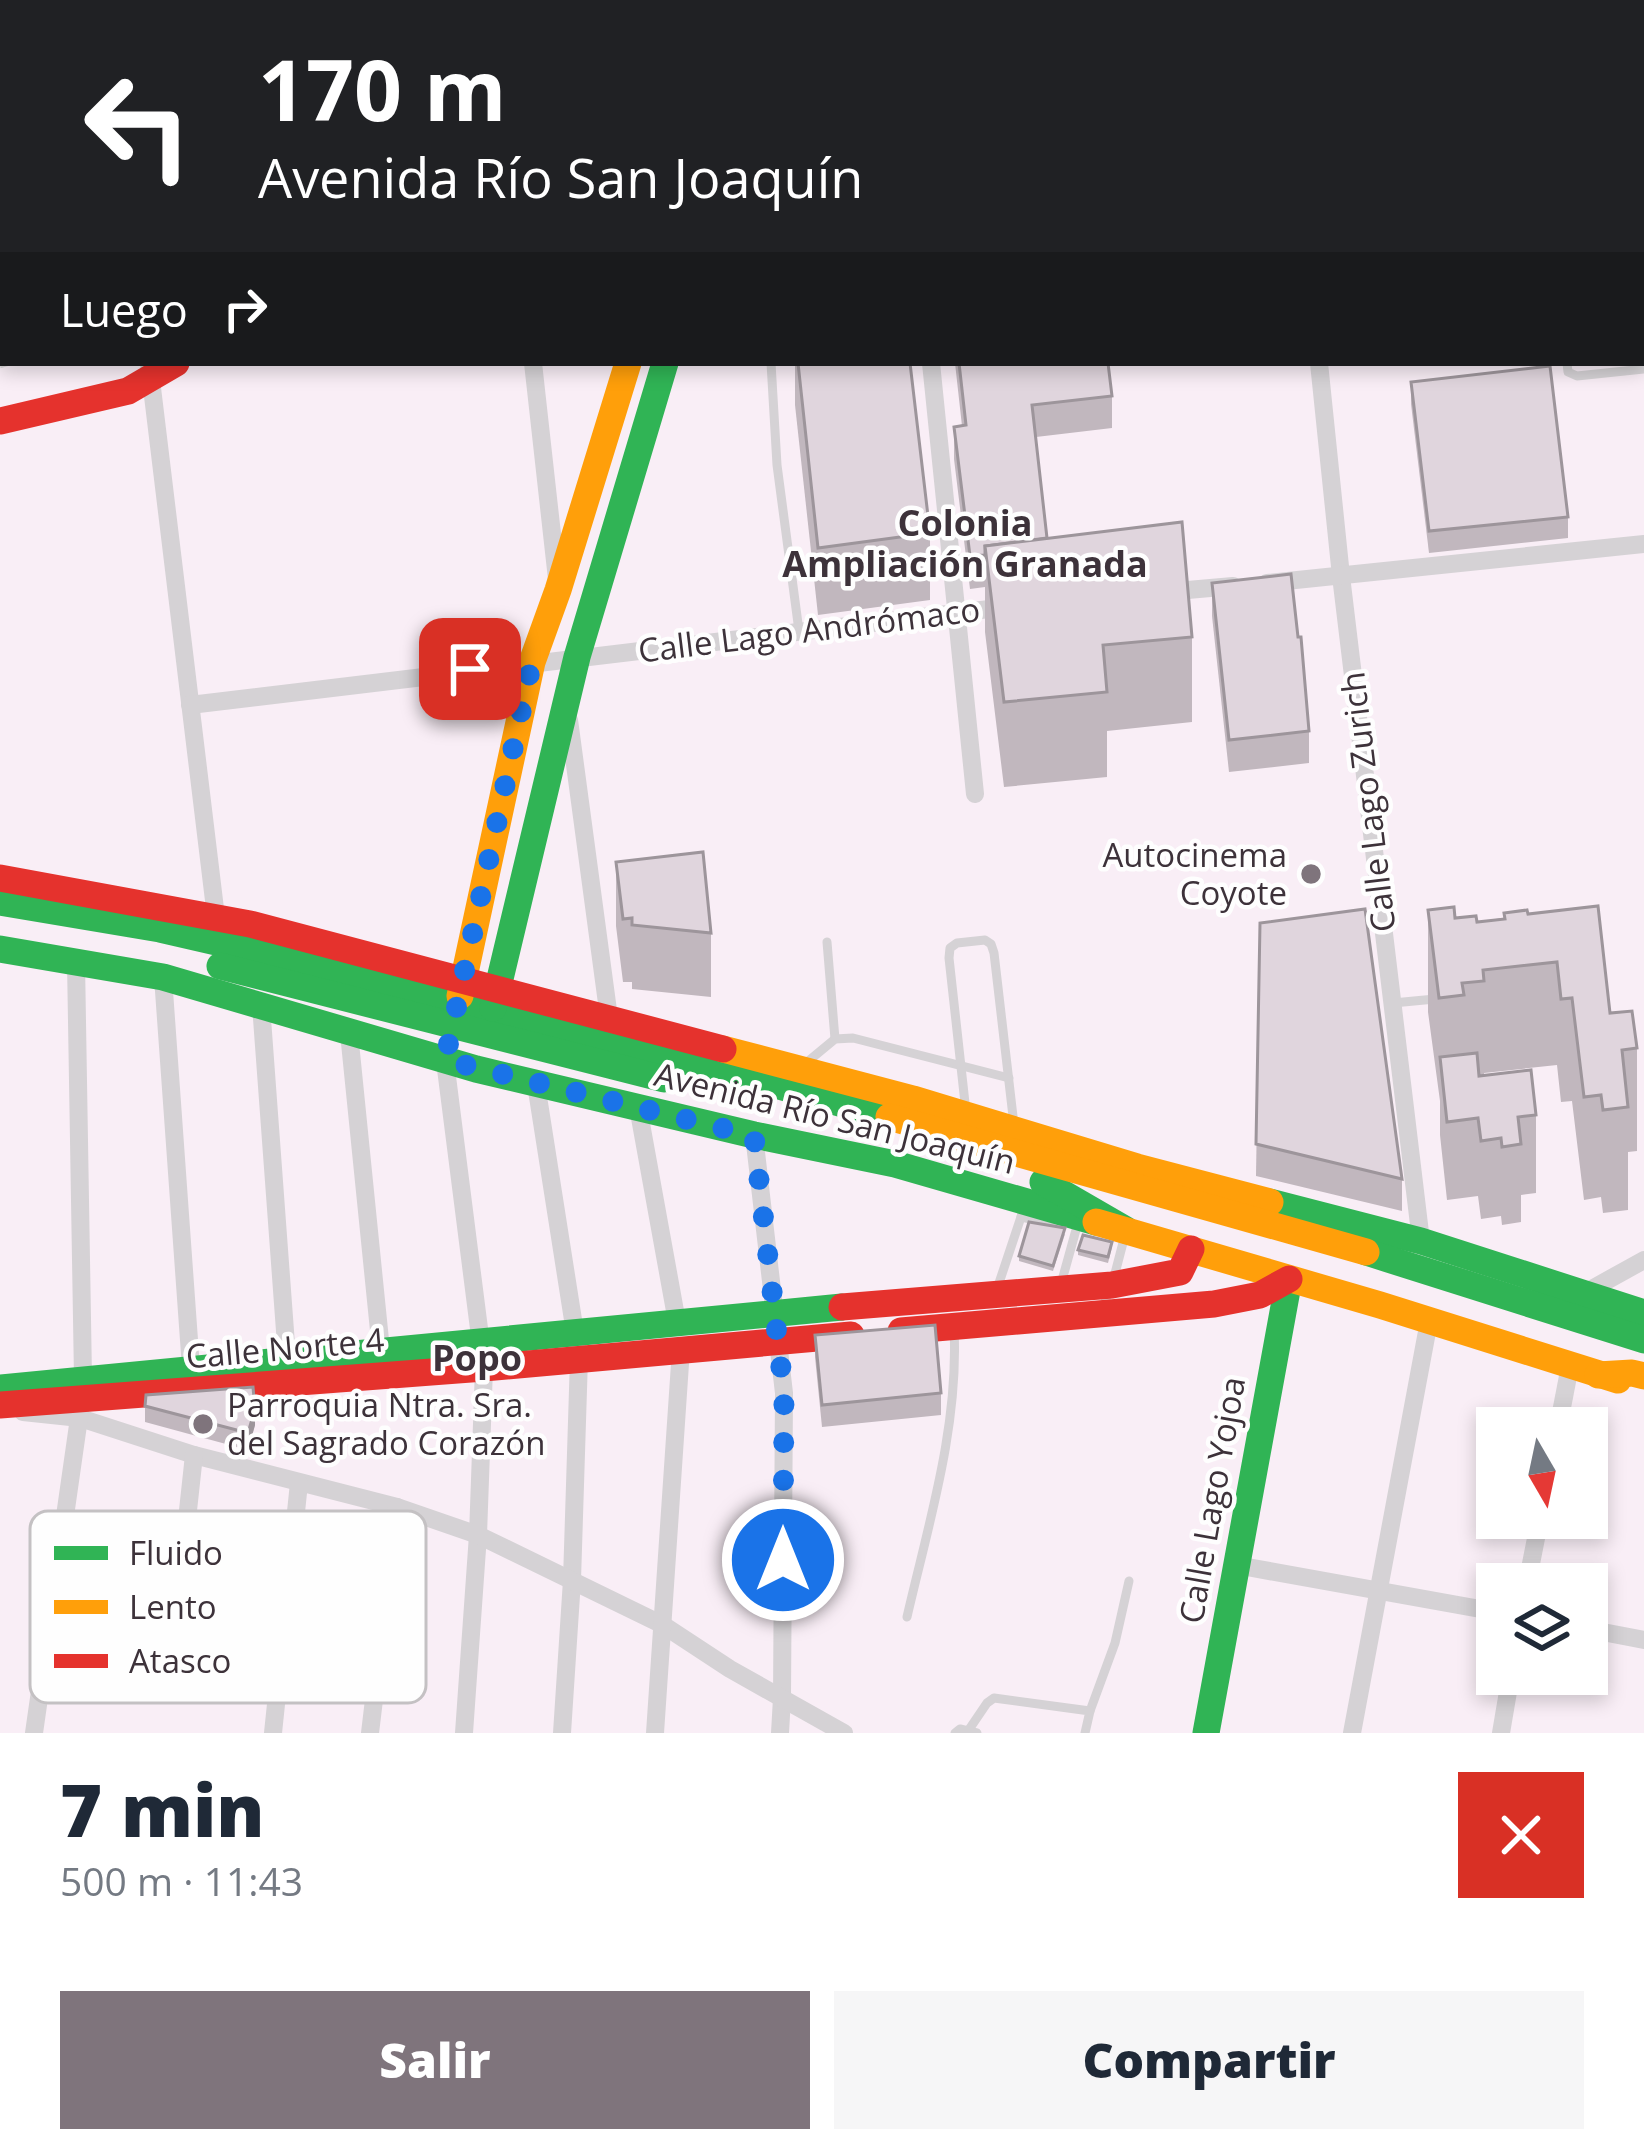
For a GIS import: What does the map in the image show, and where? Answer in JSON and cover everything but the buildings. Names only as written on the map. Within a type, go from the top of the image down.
[{"type":"main road","points":[[445,1060],[532,662],[627,366]]},
{"type":"main road","points":[[476,1069],[577,656],[664,366]]},
{"type":"main road","points":[[0,421],[128,391],[150,372]]},
{"type":"main road","name":"Avenida Río San Joaquín","points":[[0,878],[250,924],[609,1018],[967,1115],[1137,1167],[1421,1241],[1644,1318]]},
{"type":"main road","name":"Avenida Río San Joaquín","points":[[0,902],[160,952],[230,996],[476,1069],[754,1136],[1365,1252],[1644,1340]]},
{"type":"main road","points":[[230,996],[248,963],[250,924]]},
{"type":"main road","name":"Avenida Río San Joaquín","points":[[0,925],[160,952],[740,1087],[1035,1191],[1365,1274],[1644,1363]]},
{"type":"main road","name":"Avenida Río San Joaquín","points":[[0,949],[76,962],[160,952]]},
{"type":"main road","points":[[1035,1191],[1137,1167]]},
{"type":"main road","points":[[1035,1191],[1098,1214],[1125,1236]]},
{"type":"main road","name":"Avenida Río San Joaquín","points":[[1035,1191],[1078,1223],[1191,1249],[1644,1388]]},
{"type":"main road","name":"Calle Norte 4","points":[[953,1313],[998,1288],[1161,1278],[1180,1272],[1191,1249]]},
{"type":"main road","name":"Calle Norte 4","points":[[0,1407],[777,1326],[953,1313],[1100,1314],[1246,1299],[1289,1280]]},
{"type":"main road","name":"Calle Lago Yojoa","points":[[1206,1733],[1289,1280]]},
{"type":"main road","name":"Calle Norte 4","points":[[0,1388],[81,1399],[191,1368],[381,1350],[483,1355]]},
{"type":"main road","points":[[1598,1375],[1644,1376]]},
{"type":"street","points":[[533,366],[558,590]]},
{"type":"street","points":[[931,366],[975,794]]},
{"type":"street","name":"Calle Lago Zurich","points":[[1319,366],[1421,1241]]},
{"type":"street","points":[[150,372],[216,917]]},
{"type":"street","points":[[1149,594],[1644,544]]},
{"type":"street","name":"Calle Lago Andrómaco","points":[[190,704],[1036,604]]},
{"type":"street","points":[[567,707],[609,1018]]},
{"type":"street","points":[[160,952],[191,1368]]},
{"type":"street","points":[[65,1511],[81,1399],[76,962]]},
{"type":"street","points":[[261,1005],[287,1358]]},
{"type":"street","points":[[350,1033],[381,1350]]},
{"type":"street","points":[[445,1060],[483,1355],[478,1535],[464,1733]]},
{"type":"street","points":[[536,1084],[578,1345],[572,1580],[562,1733]]},
{"type":"street","points":[[638,1107],[679,1336],[656,1733]]},
{"type":"street","points":[[754,1136],[784,1394],[780,1733]]},
{"type":"street","points":[[1581,1295],[1644,1260]]},
{"type":"street","points":[[1352,1733],[1429,1321]]},
{"type":"street","points":[[1562,1407],[1570,1366]]},
{"type":"street","points":[[81,1399],[194,1455],[409,1511]]},
{"type":"street","points":[[188,1511],[194,1455]]},
{"type":"street","points":[[296,1511],[299,1483]]},
{"type":"street","points":[[398,1507],[398,1511]]},
{"type":"street","points":[[426,1517],[478,1535],[663,1625],[730,1670],[844,1733]]},
{"type":"street","points":[[1236,1564],[1476,1608]]},
{"type":"street","points":[[1608,1633],[1644,1640]]},
{"type":"street","points":[[1501,1733],[1507,1695]]},
{"type":"street","points":[[34,1733],[38,1703]]},
{"type":"street","points":[[273,1733],[276,1703]]},
{"type":"street","points":[[370,1733],[374,1703]]},
{"type":"lane","points":[[771,366],[777,465],[799,631]]},
{"type":"lane","points":[[1567,366],[1568,372],[1577,376],[1644,369]]},
{"type":"lane","points":[[967,1115],[950,948],[985,940],[994,953],[1015,1130]]},
{"type":"lane","points":[[827,942],[835,1039]]},
{"type":"lane","points":[[1393,1003],[1438,998]]},
{"type":"lane","points":[[799,1069],[835,1039],[854,1038],[1009,1078]]},
{"type":"lane","points":[[998,1288],[1035,1191]]},
{"type":"lane","points":[[1061,1284],[1078,1223]]},
{"type":"lane","points":[[1100,1314],[1125,1236]]},
{"type":"lane","points":[[907,1617],[949,1436],[953,1313]]},
{"type":"lane","points":[[1085,1733],[1115,1643],[1129,1581]]},
{"type":"lane","points":[[955,1733],[973,1732],[994,1698],[1090,1711]]},
{"type":"traffic: fast","points":[[493,1008],[577,657],[664,366]]},
{"type":"traffic: fast","points":[[0,902],[160,929],[286,958],[889,1117]]},
{"type":"traffic: fast","points":[[0,949],[163,977],[476,1069],[895,1164],[1096,1222]]},
{"type":"traffic: fast","points":[[220,966],[664,1079]]},
{"type":"traffic: fast","points":[[1043,1182],[1126,1230]]},
{"type":"traffic: fast","points":[[1270,1202],[1421,1241],[1644,1313]]},
{"type":"traffic: fast","points":[[1366,1252],[1644,1340]]},
{"type":"traffic: fast","points":[[1206,1733],[1289,1279]]},
{"type":"traffic: fast","points":[[0,1388],[842,1307]]},
{"type":"traffic: slow","points":[[460,996],[532,662],[627,366]]},
{"type":"traffic: slow","points":[[723,1049],[1270,1202]]},
{"type":"traffic: slow","points":[[889,1117],[1366,1252]]},
{"type":"traffic: slow","points":[[1096,1222],[1618,1380]]},
{"type":"traffic: slow","points":[[1598,1375],[1644,1376]]},
{"type":"traffic: jam","points":[[0,421],[128,391],[171,366]]},
{"type":"traffic: jam","points":[[0,878],[250,924],[723,1049]]},
{"type":"traffic: jam","points":[[842,1307],[1112,1285],[1180,1272],[1191,1249]]},
{"type":"traffic: jam","points":[[901,1331],[1214,1304],[1260,1295],[1289,1279]]},
{"type":"traffic: jam","points":[[0,1405],[851,1335]]},
{"type":"place","name":"Autocinema Coyote","points":[[1311,874]]},
{"type":"place","name":"Parroquia Ntra. Sra. del Sagrado Corazón","points":[[203,1424]]},
{"type":"district","name":"Colonia Ampliación Granada","points":[[965,544]]},
{"type":"district","name":"Popo","points":[[477,1358]]},
{"type":"route","points":[[470,669],[532,662],[445,1060],[754,1136],[784,1394],[783,1560]]}]
